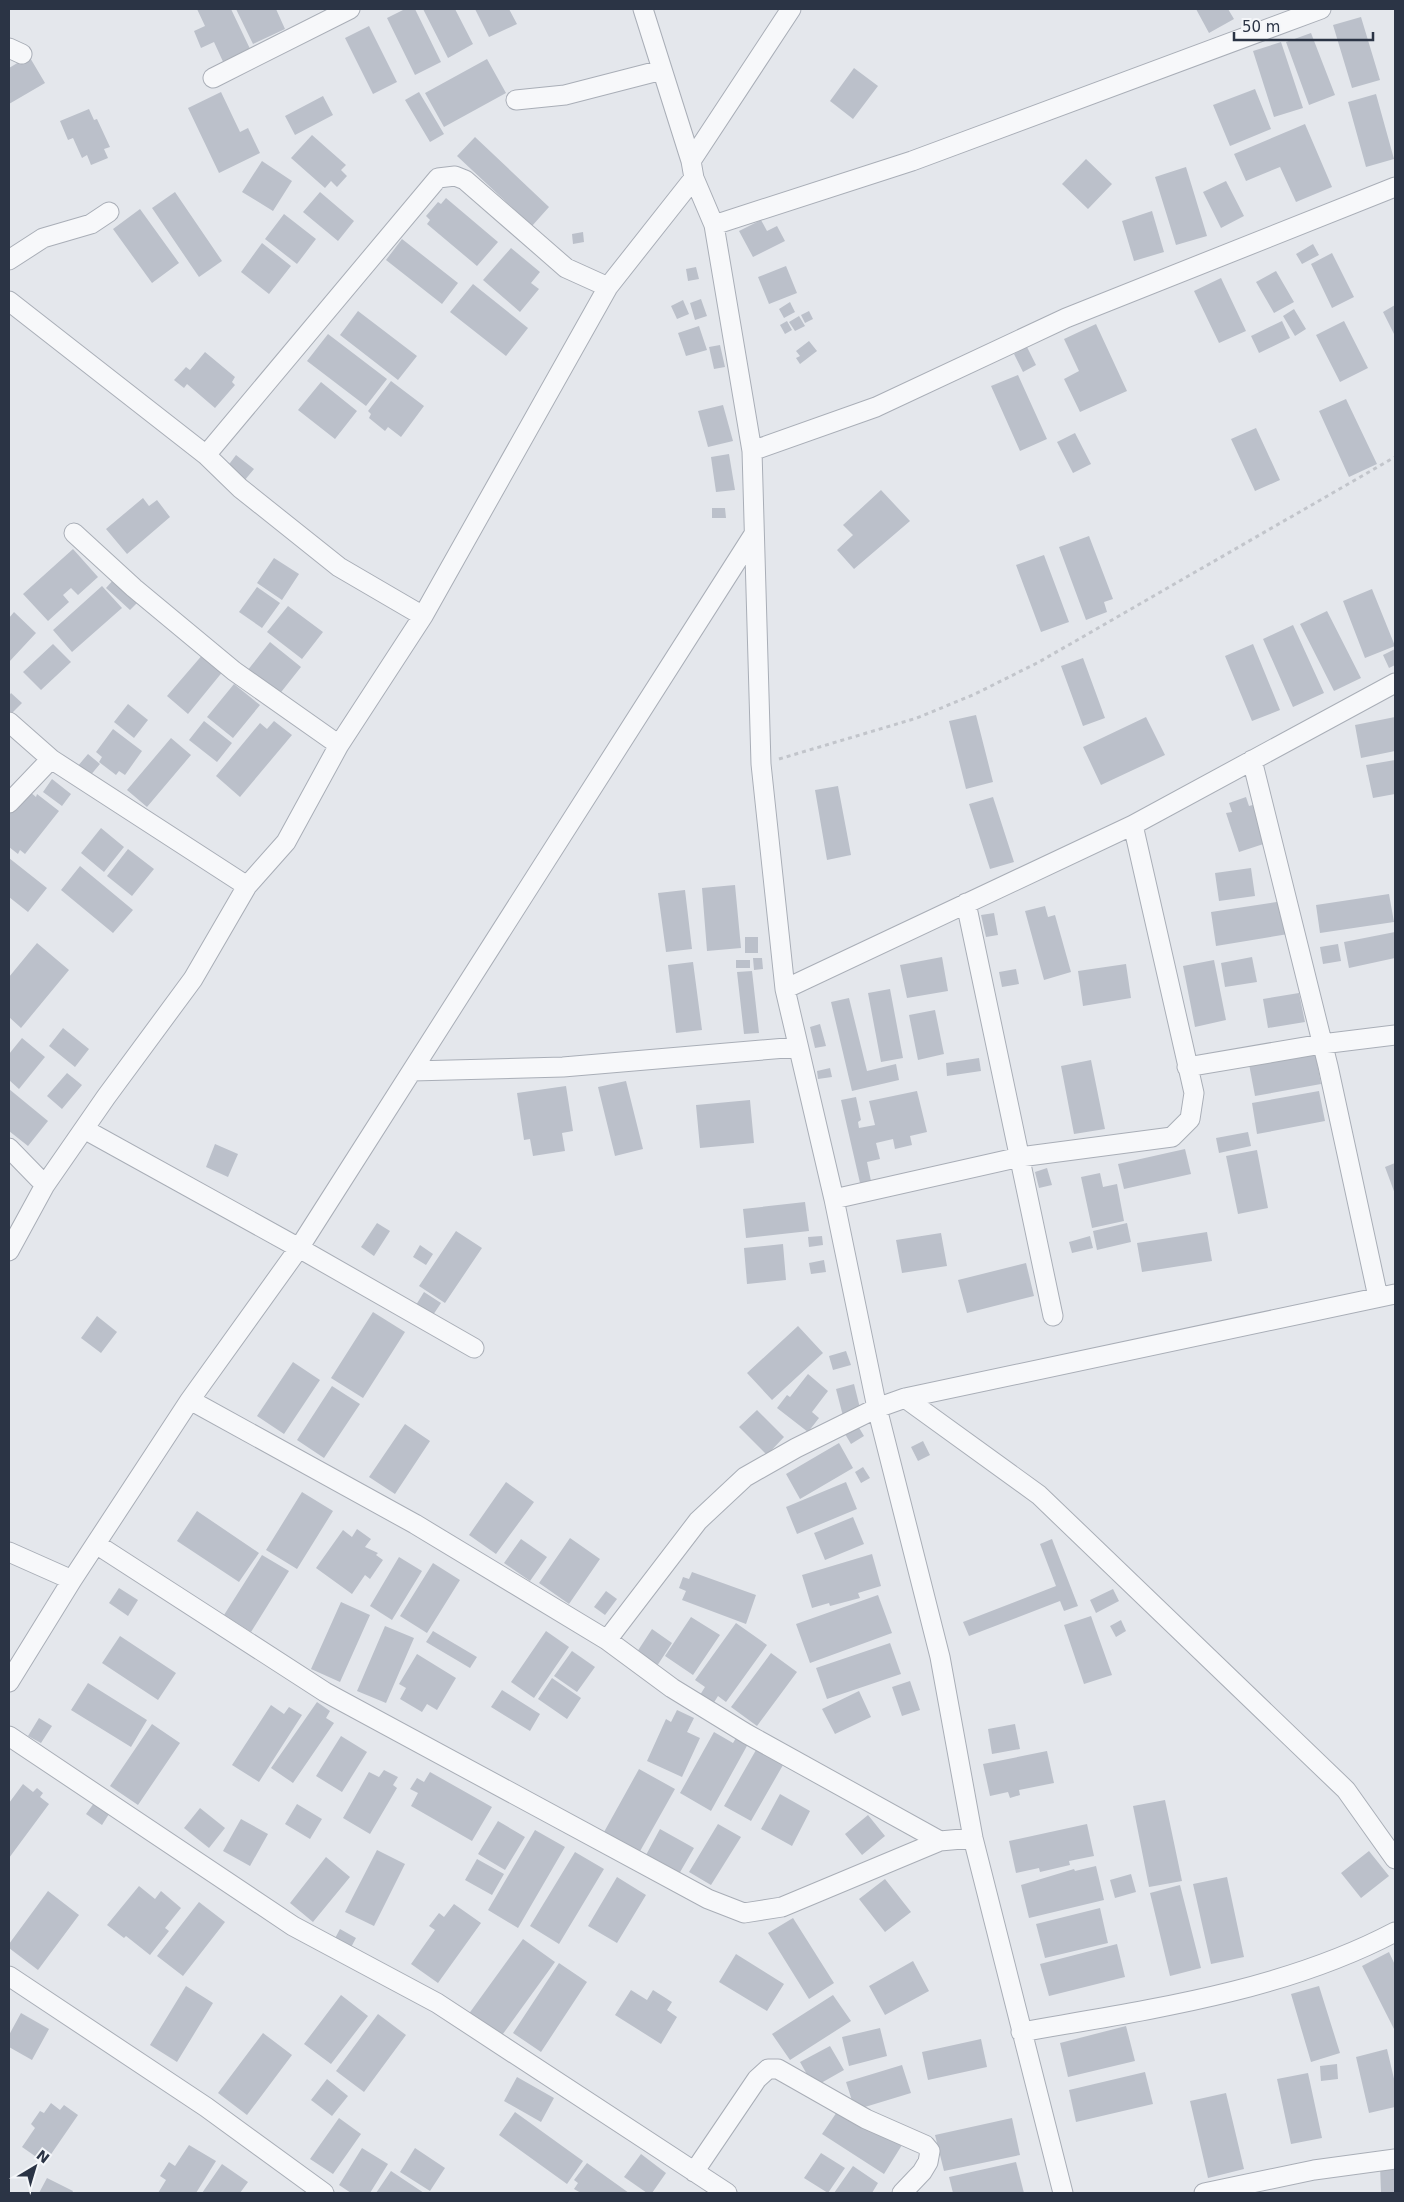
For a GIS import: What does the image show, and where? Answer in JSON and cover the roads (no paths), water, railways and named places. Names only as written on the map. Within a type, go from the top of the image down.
[{"type":"street","points":[[212,78],[350,9]]},
{"type":"street","points":[[643,9],[693,170],[714,225],[752,451],[762,764],[785,989],[834,1199],[877,1408],[940,1657],[972,1838],[1063,2193]]},
{"type":"street","points":[[9,1251],[45,1185],[193,979],[247,886],[286,842],[339,745],[423,616],[608,287],[693,170],[791,9]]},
{"type":"street","points":[[714,225],[912,161],[1321,9]]},
{"type":"street","points":[[516,100],[565,95],[662,70]]},
{"type":"street","points":[[206,455],[438,178],[455,176],[465,180],[566,268],[608,287]]},
{"type":"street","points":[[752,451],[876,407],[1066,318],[1395,187]]},
{"type":"street","points":[[9,260],[44,238],[72,228],[91,224],[109,212]]},
{"type":"street","points":[[9,301],[206,455],[240,488],[339,567],[423,616]]},
{"type":"street","points":[[74,533],[134,588],[234,671],[339,745]]},
{"type":"street","points":[[9,1682],[72,1580],[190,1400],[299,1248],[754,534]]},
{"type":"street","points":[[785,989],[1133,825],[1395,682]]},
{"type":"street","points":[[9,722],[51,759],[247,886]]},
{"type":"street","points":[[9,803],[51,759]]},
{"type":"street","points":[[607,1640],[698,1522],[745,1477],[796,1448],[877,1408],[906,1398],[1387,1296],[1252,760]]},
{"type":"street","points":[[834,1199],[1020,1158],[1172,1137],[1190,1119],[1194,1092],[1133,825]]},
{"type":"street","points":[[966,903],[1053,1316]]},
{"type":"street","points":[[1187,1067],[1322,1044],[1395,1035]]},
{"type":"street","points":[[412,1070],[563,1067],[798,1048]]},
{"type":"street","points":[[84,1129],[299,1248],[474,1348]]},
{"type":"street","points":[[9,1148],[45,1185]]},
{"type":"street","points":[[906,1398],[1039,1496],[1346,1790],[1395,1859]]},
{"type":"street","points":[[190,1400],[415,1524],[607,1640],[672,1688],[747,1734],[940,1841]]},
{"type":"street","points":[[96,1544],[326,1692],[708,1899],[744,1913],[782,1907],[940,1841],[972,1838]]},
{"type":"street","points":[[9,1552],[72,1580]]},
{"type":"street","points":[[9,1736],[293,1926],[437,2003],[728,2193]]},
{"type":"street","points":[[1021,2032],[1174,2006],[1296,1974],[1379,1941],[1395,1932]]},
{"type":"street","points":[[9,1976],[206,2107],[324,2193]]},
{"type":"street","points":[[694,2172],[758,2079],[768,2068],[778,2069],[866,2119],[925,2145],[930,2152],[928,2162],[902,2193]]},
{"type":"street","points":[[1204,2193],[1286,2185],[1395,2158]]}]
